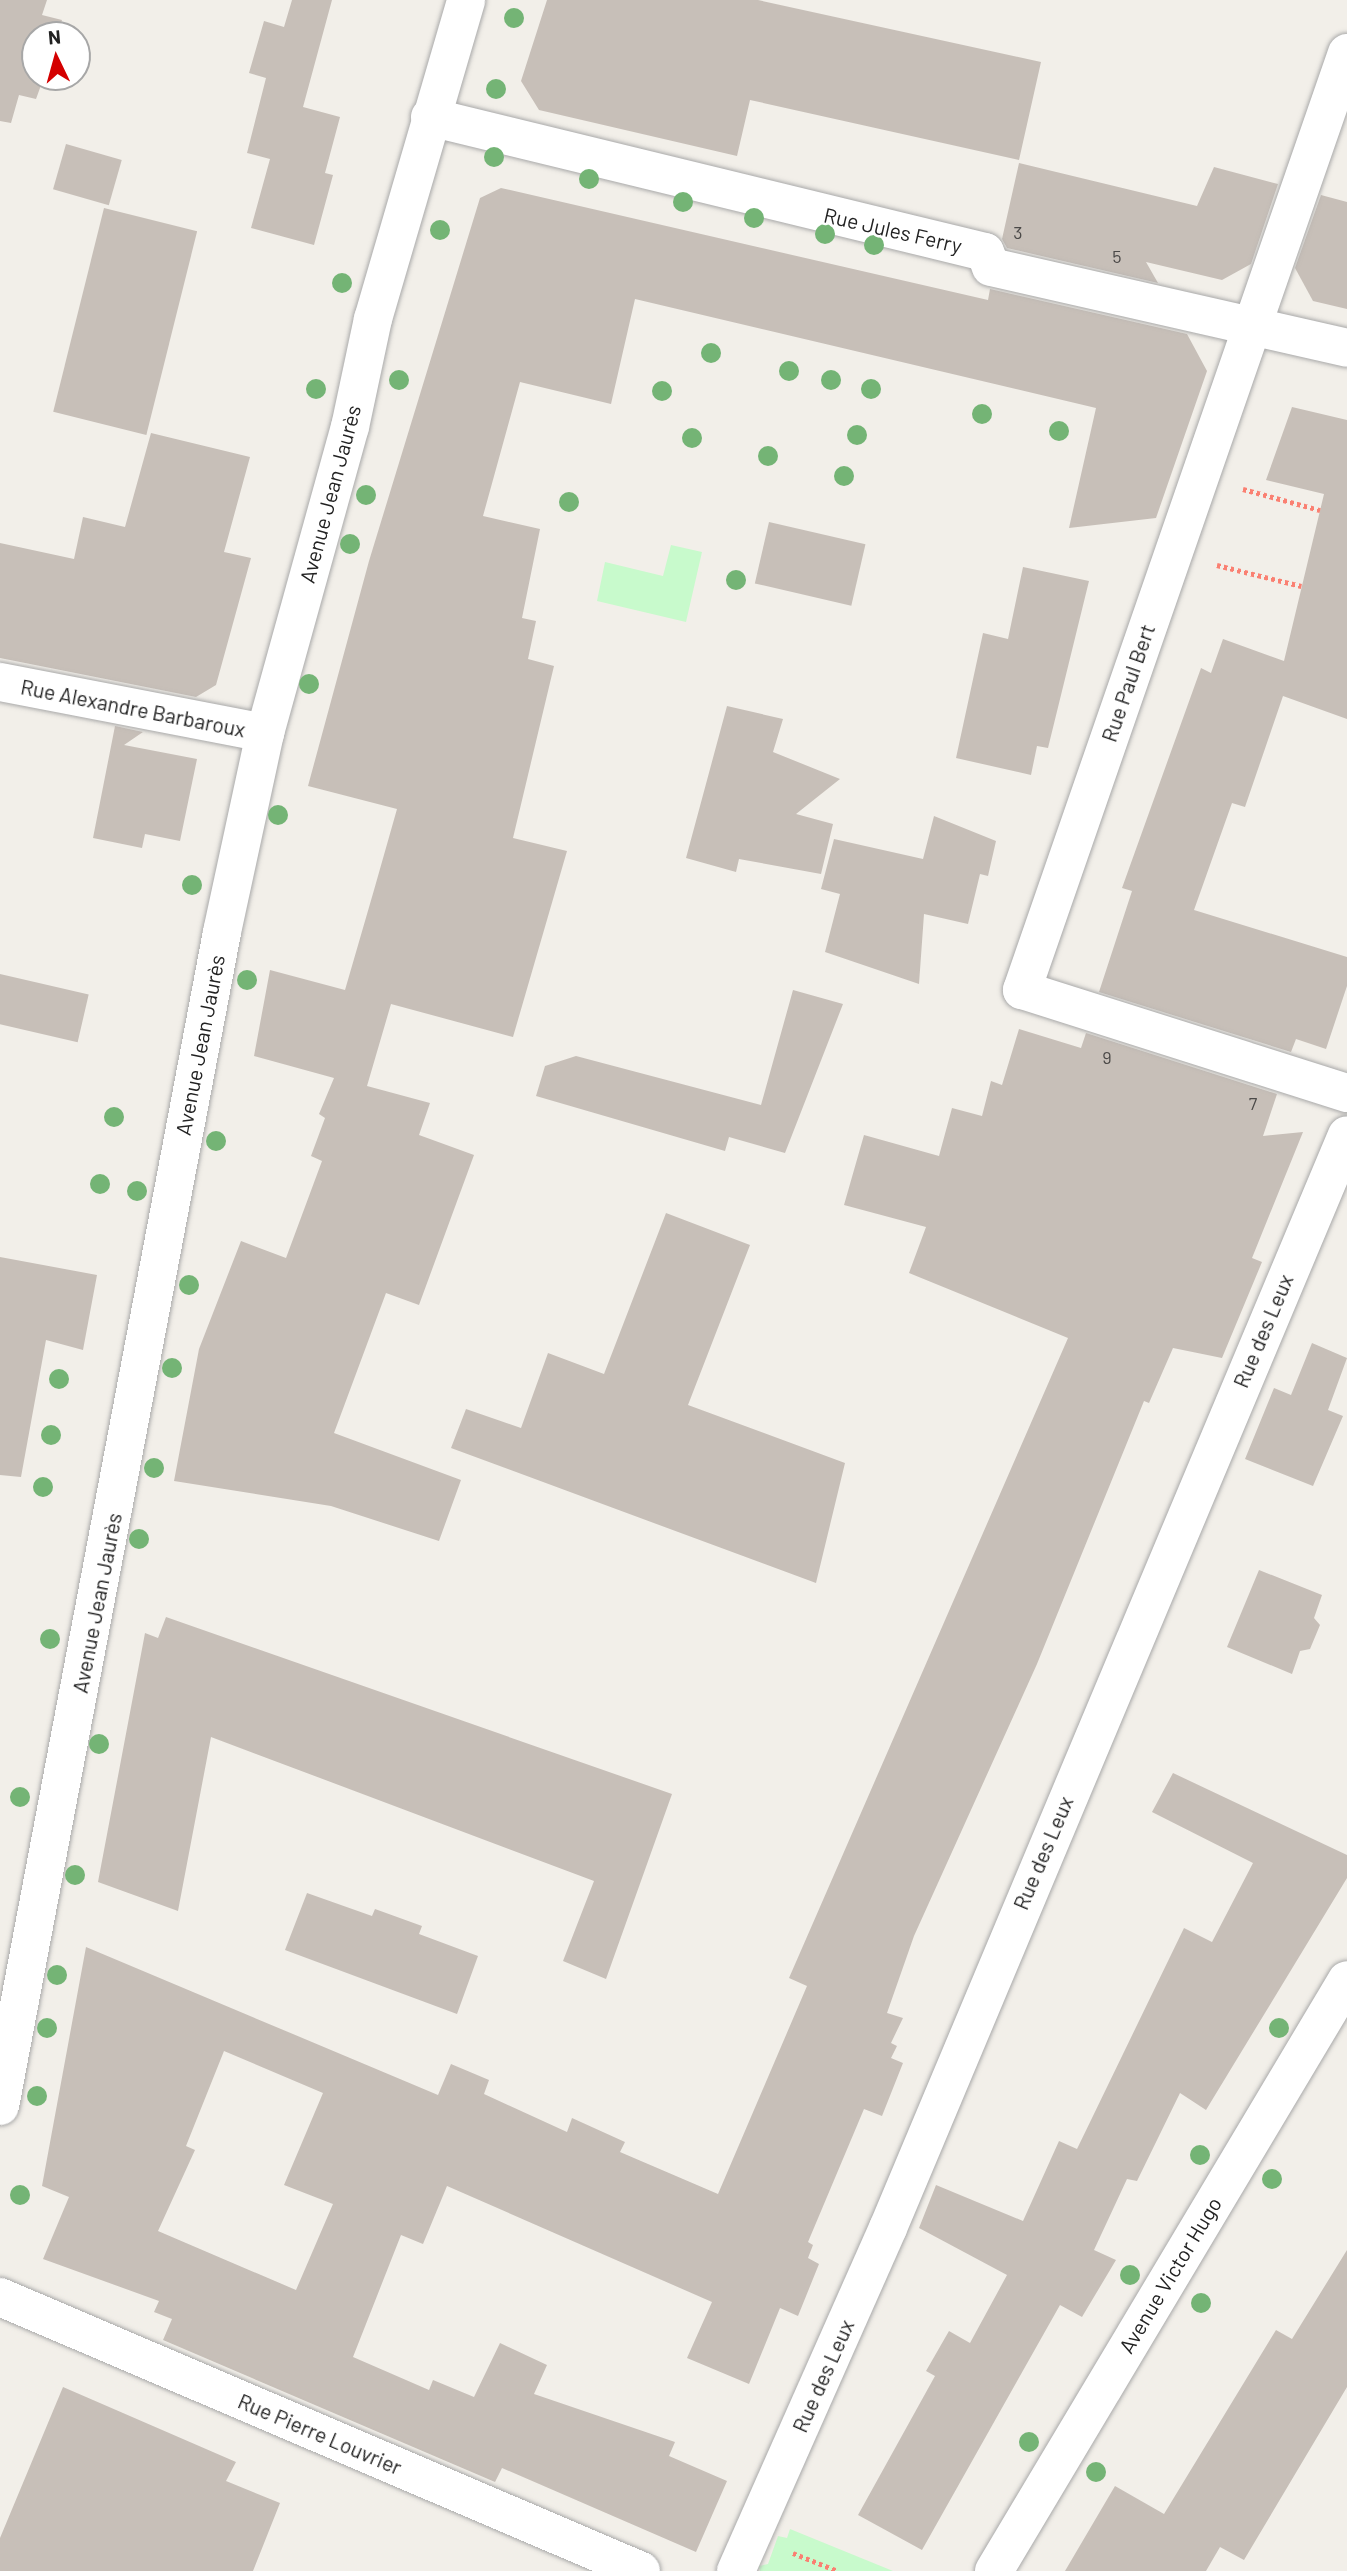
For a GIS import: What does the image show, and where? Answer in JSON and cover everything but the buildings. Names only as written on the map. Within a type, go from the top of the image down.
[{"type":"street","name":"Avenue Jean Jaurès","points":[[0,2106],[222,932],[265,733],[430,117],[466,0]]},
{"type":"street","name":"Rue Paul Bert","points":[[1347,53],[1254,328],[1022,990],[1347,1093]]},
{"type":"street","name":"Rue Jules Ferry","points":[[430,117],[985,252],[991,267],[1347,348]]},
{"type":"street","name":"Rue Alexandre Barbaroux","points":[[0,682],[265,733]]},
{"type":"street","name":"Rue des Leux","points":[[736,2571],[888,2228],[1347,1135]]},
{"type":"street","name":"Avenue Victor Hugo","points":[[993,2571],[1347,1980]]},
{"type":"street","name":"Rue Pierre Louvrier","points":[[0,2297],[641,2571]]},
{"type":"path","points":[[1232,486],[1320,510]]},
{"type":"path","points":[[1206,562],[1301,586]]},
{"type":"path","points":[[790,2552],[838,2571]]},
{"type":"green space","points":[[671,545],[702,552],[686,622],[597,601],[605,562],[663,576]]},
{"type":"green space","points":[[790,2529],[893,2571],[760,2571],[759,2566],[768,2564],[778,2536],[787,2538]]}]
